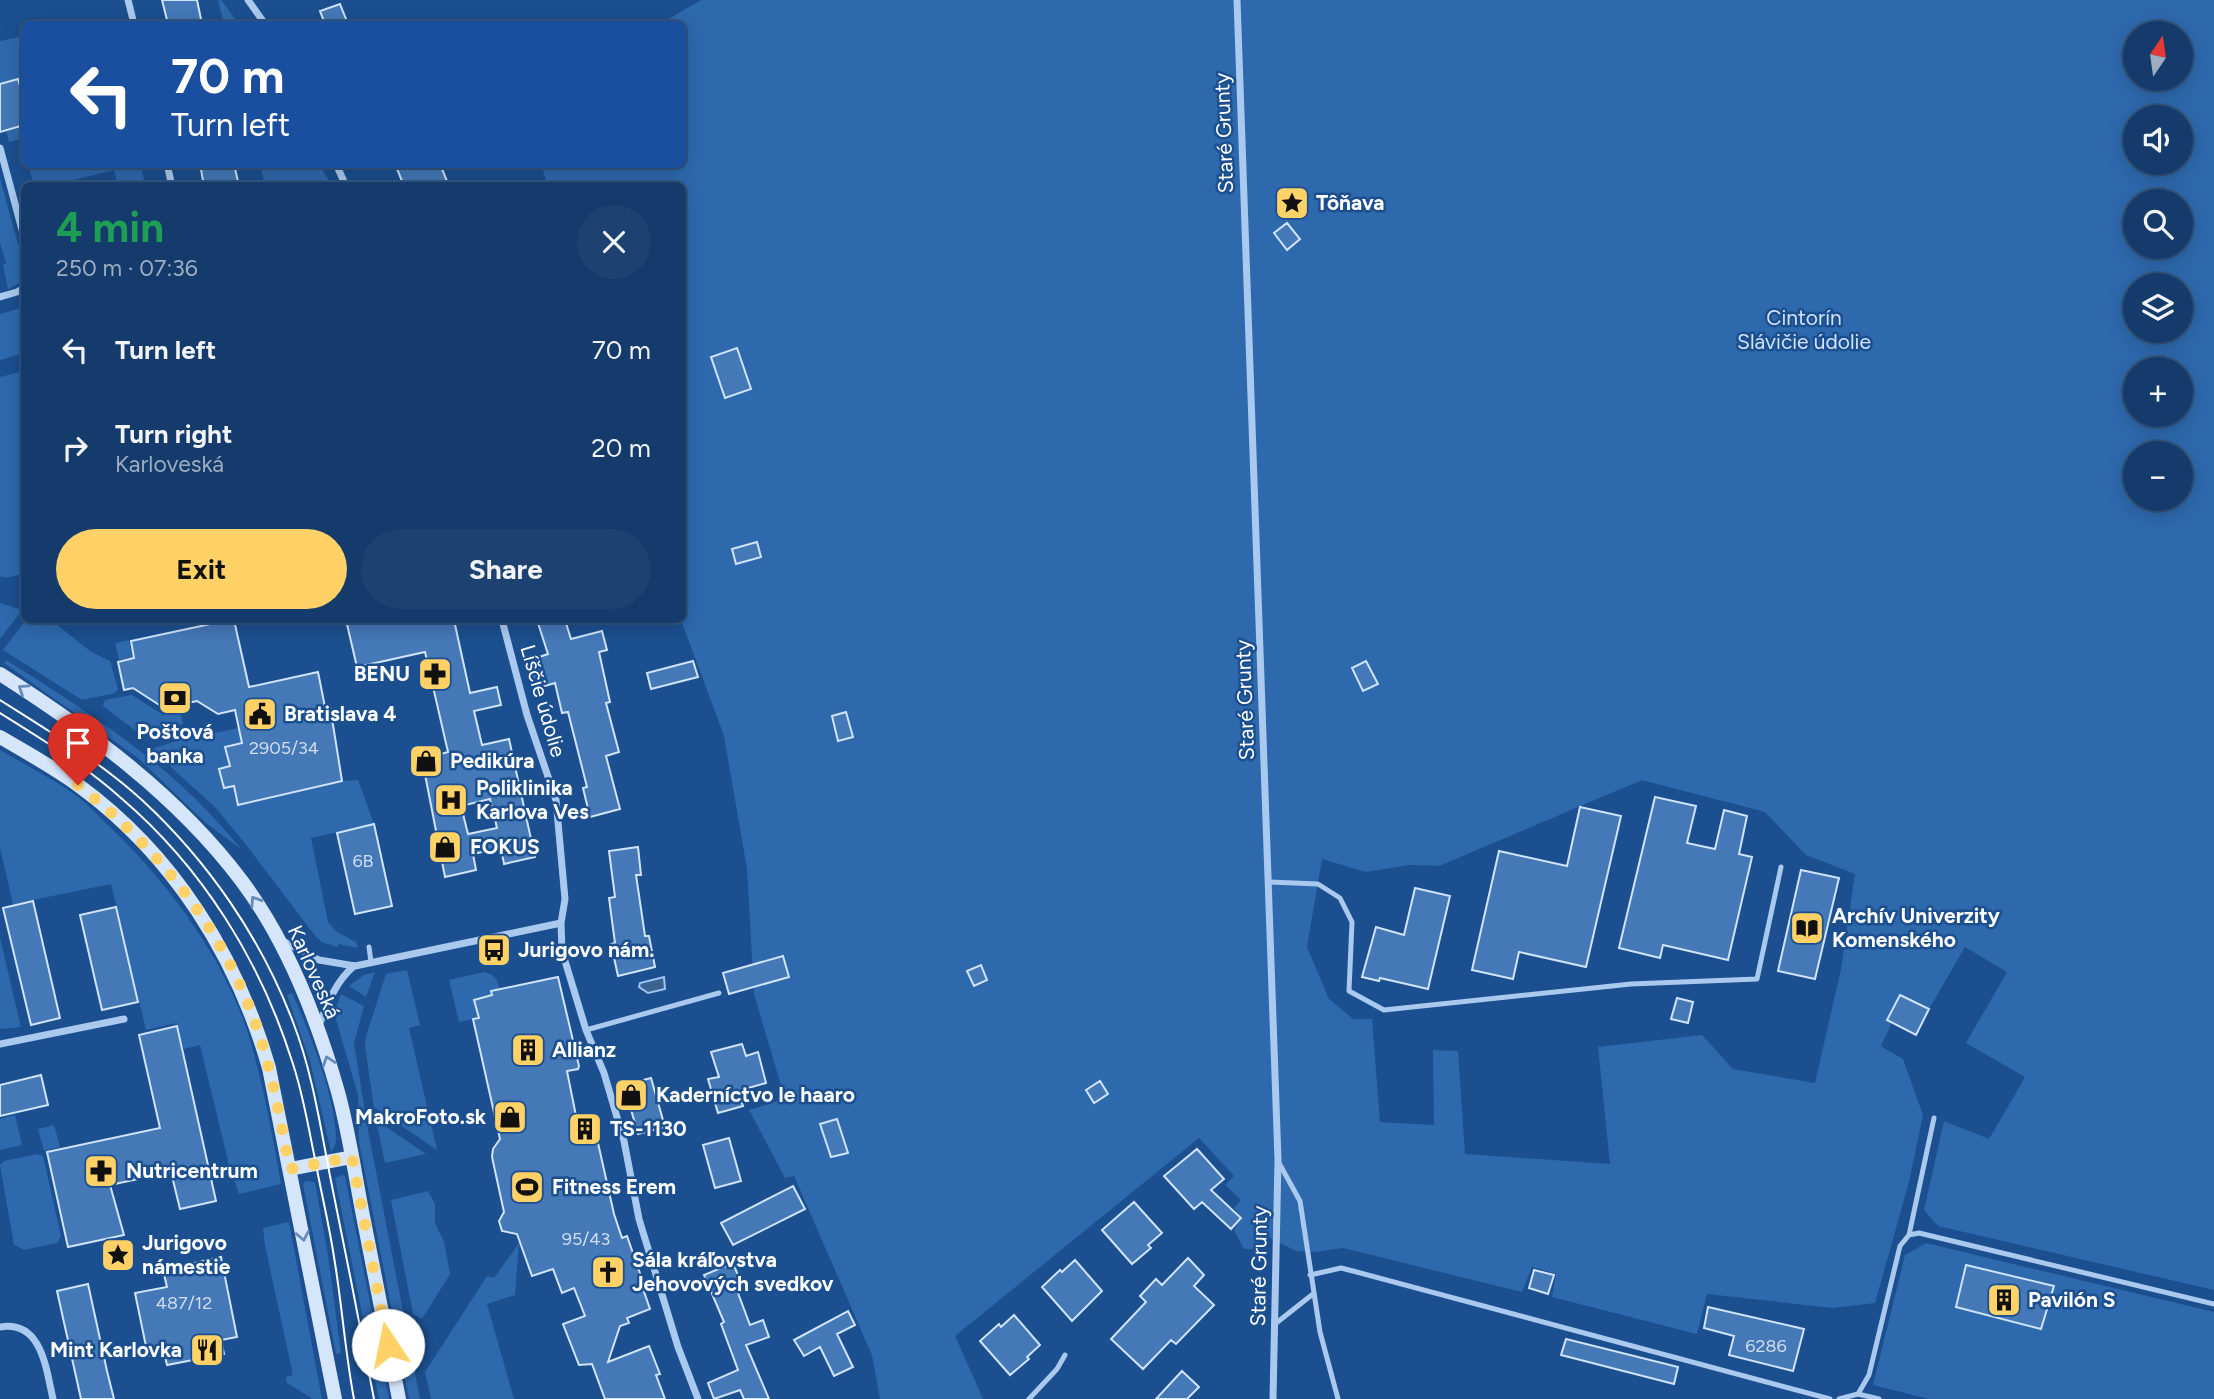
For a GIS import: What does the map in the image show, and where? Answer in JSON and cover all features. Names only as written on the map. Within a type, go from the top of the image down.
[{"type":"main road","name":"Karloveská","points":[[0,674],[44,702],[125,762],[176,807],[211,843],[242,882],[276,937],[317,1028],[338,1093],[399,1399]]},
{"type":"main road","points":[[0,737],[69,779],[103,805],[152,852],[203,918],[226,957],[260,1037],[269,1068],[335,1399]]},
{"type":"main road","points":[[290,1169],[352,1157]]},
{"type":"street","points":[[128,0],[133,21]]},
{"type":"street","points":[[248,0],[263,21]]},
{"type":"street","name":"Staré Grunty","points":[[1237,0],[1278,1160],[1273,1399]]},
{"type":"street","points":[[0,148],[21,226]]},
{"type":"street","points":[[0,297],[21,290]]},
{"type":"street","name":"Líščie údolie","points":[[503,623],[527,715],[556,800],[565,899],[561,923],[562,951],[624,1142],[639,1219],[678,1347],[698,1399]]},
{"type":"street","points":[[276,937],[320,960],[355,965],[561,923]]},
{"type":"street","points":[[317,1028],[337,985],[355,965]]},
{"type":"street","points":[[0,1044],[124,1019]]},
{"type":"street","points":[[0,1327],[28,1332],[43,1352],[53,1399]]},
{"type":"lane","points":[[1269,882],[1318,884],[1340,898],[1352,922],[1349,992],[1384,1010],[1631,984],[1756,979],[1781,867]]},
{"type":"lane","points":[[369,947],[371,962]]},
{"type":"lane","points":[[586,1030],[719,993]]},
{"type":"lane","points":[[1858,1394],[1869,1375],[1900,1246],[1909,1235],[1934,1118]]},
{"type":"lane","points":[[1278,1160],[1300,1201],[1320,1332],[1338,1399]]},
{"type":"lane","points":[[1909,1235],[1919,1233],[2214,1304]]},
{"type":"lane","points":[[1310,1275],[1341,1268],[1830,1399]]},
{"type":"lane","points":[[1275,1324],[1313,1294]]},
{"type":"lane","points":[[1029,1399],[1057,1369],[1065,1355]]},
{"type":"lane","points":[[1839,1399],[1858,1394],[1879,1399]]},
{"type":"green space","points":[[218,0],[221,0],[237,21],[223,21]]},
{"type":"green space","name":"Cintorín Slávičie údolie","points":[[701,0],[2214,0],[2214,1290],[1938,1226],[1924,1210],[1944,1121],[1989,1139],[2025,1077],[1966,1043],[2007,972],[1965,947],[1929,1009],[1900,995],[1887,1019],[1892,1022],[1881,1046],[1903,1059],[1923,1115],[1909,1182],[1875,1303],[1833,1308],[1707,1294],[1697,1334],[1552,1297],[1556,1274],[1532,1267],[1522,1292],[1343,1248],[1315,1252],[1296,1251],[1264,1235],[1255,1249],[1244,1249],[1234,1230],[1242,1218],[1234,1208],[1241,1200],[1225,1185],[1234,1176],[1199,1138],[955,1336],[983,1399],[880,1399],[872,1355],[794,1176],[785,1178],[749,1110],[785,1099],[754,994],[747,869],[724,736],[682,623],[686,623],[686,182],[547,182],[542,168],[686,168],[686,21],[665,21]],"holes":[[[1642,780],[1765,812],[1806,855],[1855,874],[1841,969],[1815,1083],[1733,1069],[1702,1035],[1598,1047],[1610,1164],[1465,1154],[1458,1051],[1433,1050],[1434,1125],[1380,1122],[1372,1019],[1353,1019],[1329,999],[1307,947],[1322,859],[1366,872],[1410,865],[1439,866]]]},
{"type":"green space","points":[[21,37],[21,89],[18,79],[0,84],[0,41]]},
{"type":"green space","points":[[21,126],[21,139],[9,142],[6,130]]},
{"type":"green space","points":[[29,168],[142,168],[144,182],[117,182],[114,170],[65,182],[33,182]]},
{"type":"green space","points":[[261,168],[322,168],[329,182],[264,182]]},
{"type":"green space","points":[[0,178],[21,255],[21,278],[16,285],[8,289],[3,265],[6,263],[0,243]]},
{"type":"green space","points":[[21,308],[21,354],[0,360],[0,314]]},
{"type":"green space","points":[[21,372],[21,573],[6,577],[0,576],[0,377]]},
{"type":"green space","points":[[0,603],[21,610],[21,611],[0,639]]},
{"type":"green space","points":[[24,623],[55,623],[90,651],[110,661],[118,689],[115,693],[82,700],[3,650]]},
{"type":"green space","points":[[129,640],[132,657],[119,660],[115,643]]},
{"type":"green space","points":[[6,660],[102,723],[161,768],[216,820],[241,849],[207,824],[138,758],[4,663]]},
{"type":"green space","points":[[132,695],[163,715],[180,710],[183,724],[141,735],[103,706],[105,700]]},
{"type":"green space","points":[[239,728],[242,743],[225,747],[230,766],[219,769],[224,788],[233,786],[238,805],[342,781],[358,780],[374,824],[311,838],[328,922],[337,932],[356,942],[358,948],[338,944],[337,947],[316,937],[215,807],[151,749],[183,739]]},
{"type":"green space","points":[[0,750],[59,784],[86,804],[131,848],[194,926],[228,983],[241,1013],[260,1078],[281,1184],[239,1194],[229,1165],[200,1045],[184,1049],[177,1023],[146,1030],[111,884],[13,904],[0,848]]},
{"type":"green space","points":[[0,938],[21,1027],[0,1029]]},
{"type":"green space","points":[[407,970],[420,1025],[409,1028],[437,1150],[374,1107],[365,1047],[366,1036],[386,974]]},
{"type":"green space","points":[[375,972],[366,997],[349,986],[364,975]]},
{"type":"green space","points":[[484,972],[495,978],[500,989],[492,995],[474,1000],[479,1018],[459,1022],[449,980]]},
{"type":"green space","points":[[292,993],[313,1044],[331,1102],[336,1138],[331,1152],[310,1061],[287,995]]},
{"type":"green space","points":[[341,994],[364,1006],[354,1043],[367,1125],[420,1399],[409,1399],[359,1142],[358,1095],[335,1016]]},
{"type":"green space","points":[[15,1115],[22,1145],[0,1150],[0,1119]]},
{"type":"green space","points":[[376,1120],[426,1154],[385,1163]]},
{"type":"green space","points":[[54,1125],[60,1147],[44,1151],[38,1129]]},
{"type":"green space","points":[[37,1154],[43,1156],[61,1236],[57,1243],[24,1250],[14,1245],[0,1165],[4,1161]]},
{"type":"green space","points":[[345,1176],[389,1399],[379,1399],[335,1178]]},
{"type":"green space","points":[[306,1181],[315,1182],[328,1255],[341,1353],[336,1354],[303,1184]]},
{"type":"green space","points":[[428,1191],[435,1204],[435,1223],[444,1242],[450,1274],[422,1319],[413,1314],[391,1200]]},
{"type":"green space","points":[[289,1222],[322,1399],[313,1399],[287,1383],[286,1377],[293,1375],[263,1228]]},
{"type":"green space","points":[[519,1243],[515,1295],[487,1304],[514,1399],[431,1399],[425,1372],[487,1276],[494,1278]]},
{"type":"green space","points":[[1926,1243],[2214,1312],[2214,1399],[1929,1399],[1873,1385],[1905,1255]]},
{"type":"shaded area","points":[[664,977],[665,989],[648,993],[639,987],[640,983]]},
{"type":"building","points":[[162,0],[197,0],[201,21],[167,21]]},
{"type":"building","points":[[340,4],[347,21],[324,21],[320,11]]},
{"type":"building","points":[[18,79],[21,90],[21,126],[0,132],[0,84]]},
{"type":"building","points":[[201,168],[235,168],[238,182],[203,182]]},
{"type":"building","points":[[397,168],[442,168],[447,182],[402,182]]},
{"type":"building","points":[[1287,223],[1300,239],[1287,250],[1274,233]]},
{"type":"building","points":[[737,348],[751,389],[725,398],[711,357]]},
{"type":"building","points":[[757,542],[761,557],[736,564],[732,549]]},
{"type":"building","points":[[215,623],[235,623],[249,687],[318,672],[325,707],[330,706],[342,781],[238,805],[234,786],[224,788],[219,769],[230,766],[225,747],[242,743],[235,710],[218,714],[197,701],[164,708],[133,688],[124,690],[118,662],[134,658],[131,641]]},
{"type":"building","points":[[347,623],[455,623],[470,693],[497,687],[501,705],[474,711],[482,745],[509,739],[535,857],[504,864],[501,848],[473,854],[476,870],[445,877],[422,759],[448,752],[425,652],[357,667]],"holes":[[[490,799],[497,828],[468,834],[461,806]]]},
{"type":"building","points":[[538,623],[566,623],[571,639],[602,631],[607,650],[599,652],[610,702],[606,703],[619,752],[606,756],[620,809],[590,817],[583,788],[587,787],[568,712],[562,713],[555,683],[535,689],[527,661],[548,654]]},
{"type":"building","points":[[693,661],[698,677],[651,689],[647,673]]},
{"type":"building","points":[[1366,661],[1378,684],[1363,691],[1352,668]]},
{"type":"building","points":[[846,712],[853,737],[838,741],[832,716]]},
{"type":"building","points":[[1655,797],[1696,806],[1687,843],[1715,849],[1724,810],[1747,816],[1739,854],[1752,857],[1728,960],[1663,945],[1660,958],[1619,948]]},
{"type":"building","points":[[1580,807],[1621,816],[1586,967],[1519,952],[1513,979],[1472,970],[1499,851],[1567,866]]},
{"type":"building","points":[[374,824],[392,906],[355,914],[337,833]]},
{"type":"building","points":[[638,847],[641,875],[636,875],[645,936],[649,936],[655,967],[618,976],[611,944],[615,943],[609,898],[615,897],[609,851]]},
{"type":"building","points":[[1801,870],[1839,878],[1815,979],[1778,971]]},
{"type":"building","points":[[1415,888],[1450,896],[1428,989],[1380,978],[1379,981],[1362,977],[1376,927],[1404,935]]},
{"type":"building","points":[[33,901],[60,1018],[31,1025],[3,908]]},
{"type":"building","points":[[116,907],[138,1002],[102,1010],[80,915]]},
{"type":"building","points":[[783,956],[789,977],[729,994],[723,973]]},
{"type":"building","points":[[981,965],[987,980],[974,986],[967,971]]},
{"type":"building","points":[[558,977],[579,1066],[578,1069],[567,1071],[578,1126],[591,1123],[593,1135],[596,1134],[614,1214],[622,1238],[627,1236],[650,1309],[627,1318],[629,1323],[620,1326],[608,1362],[649,1346],[660,1374],[656,1375],[665,1399],[605,1399],[592,1364],[579,1365],[563,1324],[585,1316],[574,1288],[562,1293],[553,1269],[532,1276],[517,1234],[502,1231],[499,1221],[504,1212],[492,1157],[493,1149],[500,1139],[473,1019],[479,1018],[474,1000],[492,995],[491,991]]},
{"type":"building","points":[[1900,995],[1929,1009],[1916,1035],[1887,1020]]},
{"type":"building","points":[[1677,998],[1693,1002],[1688,1023],[1671,1019]]},
{"type":"building","points":[[177,1026],[216,1201],[180,1209],[171,1172],[110,1185],[124,1235],[68,1247],[47,1152],[160,1128],[139,1035]]},
{"type":"building","points":[[742,1044],[746,1056],[758,1052],[766,1083],[738,1091],[743,1106],[718,1113],[708,1079],[719,1077],[711,1052]]},
{"type":"building","points":[[41,1075],[48,1105],[0,1116],[0,1085]]},
{"type":"building","points":[[651,1078],[665,1127],[638,1134],[624,1085]]},
{"type":"building","points":[[1100,1081],[1108,1094],[1094,1103],[1086,1090]]},
{"type":"building","points":[[837,1119],[848,1153],[831,1157],[820,1124]]},
{"type":"building","points":[[729,1138],[741,1181],[715,1188],[703,1145]]},
{"type":"building","points":[[1197,1149],[1224,1179],[1211,1190],[1241,1218],[1231,1229],[1202,1202],[1194,1209],[1164,1176]]},
{"type":"building","points":[[793,1186],[805,1209],[733,1245],[721,1223]]},
{"type":"building","points":[[1134,1202],[1162,1233],[1148,1245],[1151,1248],[1132,1264],[1102,1230]]},
{"type":"building","points":[[221,1257],[237,1337],[221,1340],[224,1354],[167,1365],[164,1352],[148,1356],[135,1293],[167,1287],[163,1270]]},
{"type":"building","points":[[1188,1258],[1204,1275],[1194,1286],[1214,1305],[1176,1344],[1171,1340],[1143,1369],[1111,1339],[1146,1302],[1140,1296],[1156,1279],[1162,1285]]},
{"type":"building","points":[[1075,1260],[1102,1291],[1072,1321],[1042,1287]]},
{"type":"building","points":[[733,1263],[744,1290],[738,1293],[750,1325],[763,1320],[769,1337],[746,1345],[769,1399],[744,1399],[740,1390],[714,1399],[708,1383],[738,1370],[721,1324],[724,1322],[704,1275]]},
{"type":"building","name":"Pavilón S","points":[[1966,1265],[2054,1286],[2041,1329],[1956,1307]]},
{"type":"building","points":[[1534,1270],[1554,1275],[1548,1294],[1529,1288]]},
{"type":"building","points":[[88,1284],[114,1399],[81,1399],[57,1291]]},
{"type":"building","points":[[1708,1307],[1804,1329],[1793,1371],[1729,1355],[1734,1336],[1704,1328]]},
{"type":"building","points":[[848,1311],[855,1325],[837,1334],[853,1367],[834,1376],[820,1347],[804,1356],[794,1340]]},
{"type":"building","points":[[1014,1315],[1040,1345],[1027,1357],[1029,1359],[1010,1375],[980,1341]]},
{"type":"building","points":[[1566,1339],[1678,1367],[1674,1384],[1561,1355]]},
{"type":"building","points":[[1182,1371],[1199,1387],[1187,1399],[1156,1399]]},
{"type":"tram line","points":[[0,700],[109,772],[142,800],[210,875],[249,931],[265,960],[293,1022],[310,1079],[374,1399]]},
{"type":"tram line","points":[[0,713],[92,774],[150,825],[202,885],[245,952],[279,1024],[302,1097],[332,1245],[354,1399]]},
{"type":"place","name":"Tôňava","points":[[1292,203]]},
{"type":"place","name":"BENU","points":[[435,674]]},
{"type":"place","name":"Poštová banka","points":[[175,698]]},
{"type":"place","name":"Bratislava 4","points":[[260,714]]},
{"type":"place","name":"Pedikúra","points":[[426,761]]},
{"type":"place","name":"Poliklinika Karlova Ves","points":[[451,800]]},
{"type":"place","name":"FOKUS","points":[[445,847]]},
{"type":"place","name":"Archív Univerzity Komenského","points":[[1807,928]]},
{"type":"place","name":"Jurigovo nám.","points":[[494,950]]},
{"type":"place","name":"Allianz","points":[[528,1050]]},
{"type":"place","name":"Kaderníctvo le haaro","points":[[631,1095]]},
{"type":"place","name":"MakroFoto.sk","points":[[510,1117]]},
{"type":"place","name":"TS-1130","points":[[585,1129]]},
{"type":"place","name":"Nutricentrum","points":[[101,1171]]},
{"type":"place","name":"Fitness Erem","points":[[527,1187]]},
{"type":"place","name":"Jurigovo námestie","points":[[118,1255]]},
{"type":"place","name":"Sála kráľovstva Jehovových svedkov","points":[[608,1272]]},
{"type":"place","name":"Pavilón S","points":[[2004,1300]]},
{"type":"place","name":"Mint Karlovka","points":[[207,1350]]},
{"type":"route","points":[[78,785],[129,828],[152,852],[203,918],[226,957],[260,1037],[290,1169],[352,1157],[388,1345]]}]
